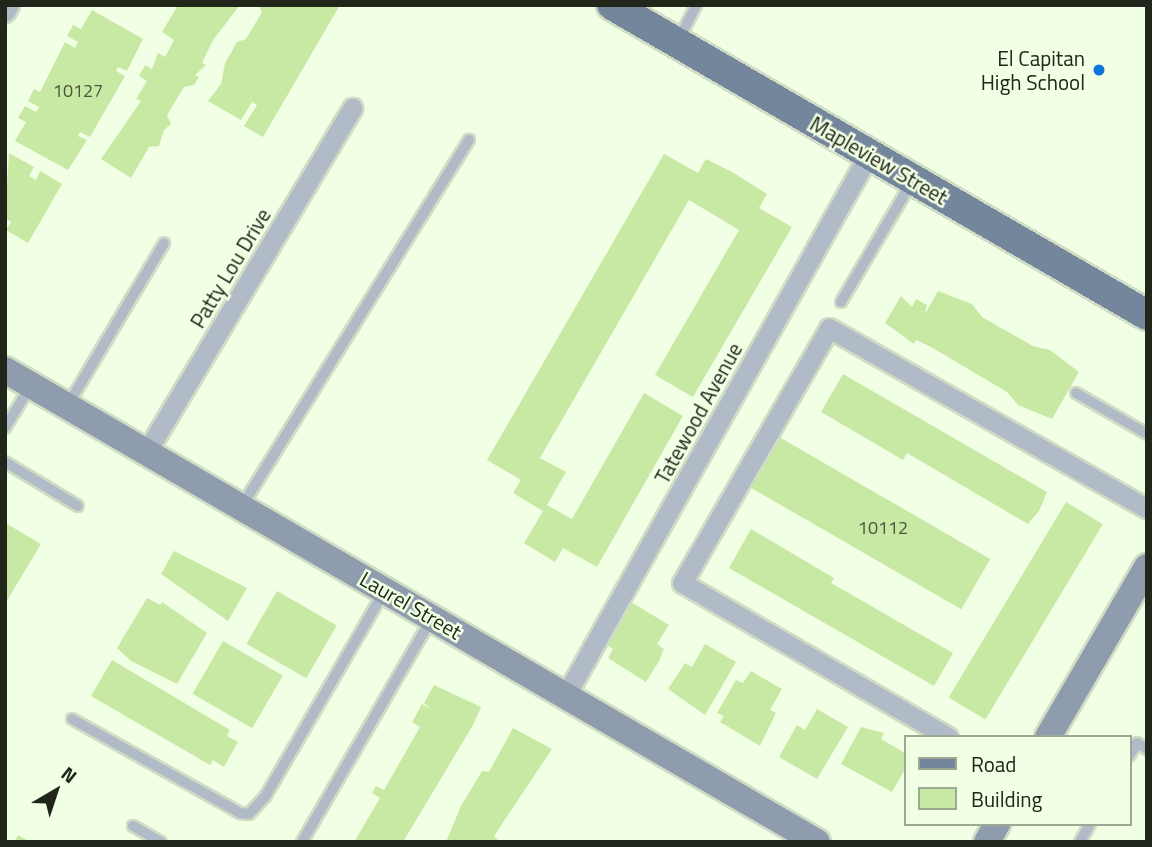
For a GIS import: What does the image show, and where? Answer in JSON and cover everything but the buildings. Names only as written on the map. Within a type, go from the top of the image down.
[{"type":"main road","name":"Mapleview Street","points":[[612,5],[1147,315]]},
{"type":"street","points":[[5,12],[9,5]]},
{"type":"street","name":"Patty Lou Drive","points":[[146,451],[352,108]]},
{"type":"street","name":"Tatewood Avenue","points":[[566,695],[869,154]]},
{"type":"street","points":[[945,735],[682,583],[829,328],[1147,509]]},
{"type":"street","name":"Laurel Street","points":[[5,370],[816,842]]},
{"type":"street","points":[[1049,735],[1147,567]]},
{"type":"street","points":[[987,842],[997,826]]},
{"type":"lane","points":[[677,43],[696,5]]},
{"type":"lane","points":[[242,506],[469,140]]},
{"type":"lane","points":[[841,302],[913,179]]},
{"type":"lane","points":[[68,406],[164,243]]},
{"type":"lane","points":[[5,428],[31,384]]},
{"type":"lane","points":[[1076,393],[1147,434]]},
{"type":"lane","points":[[5,462],[78,506]]},
{"type":"lane","points":[[72,719],[240,813],[249,814],[265,797],[385,590]]},
{"type":"lane","points":[[302,842],[432,617]]},
{"type":"lane","points":[[1131,753],[1137,743],[1147,748]]},
{"type":"lane","points":[[133,826],[161,842]]},
{"type":"lane","points":[[1080,842],[1089,826]]},
{"type":"place","name":"El Capitan High School","points":[[1099,70]]}]
